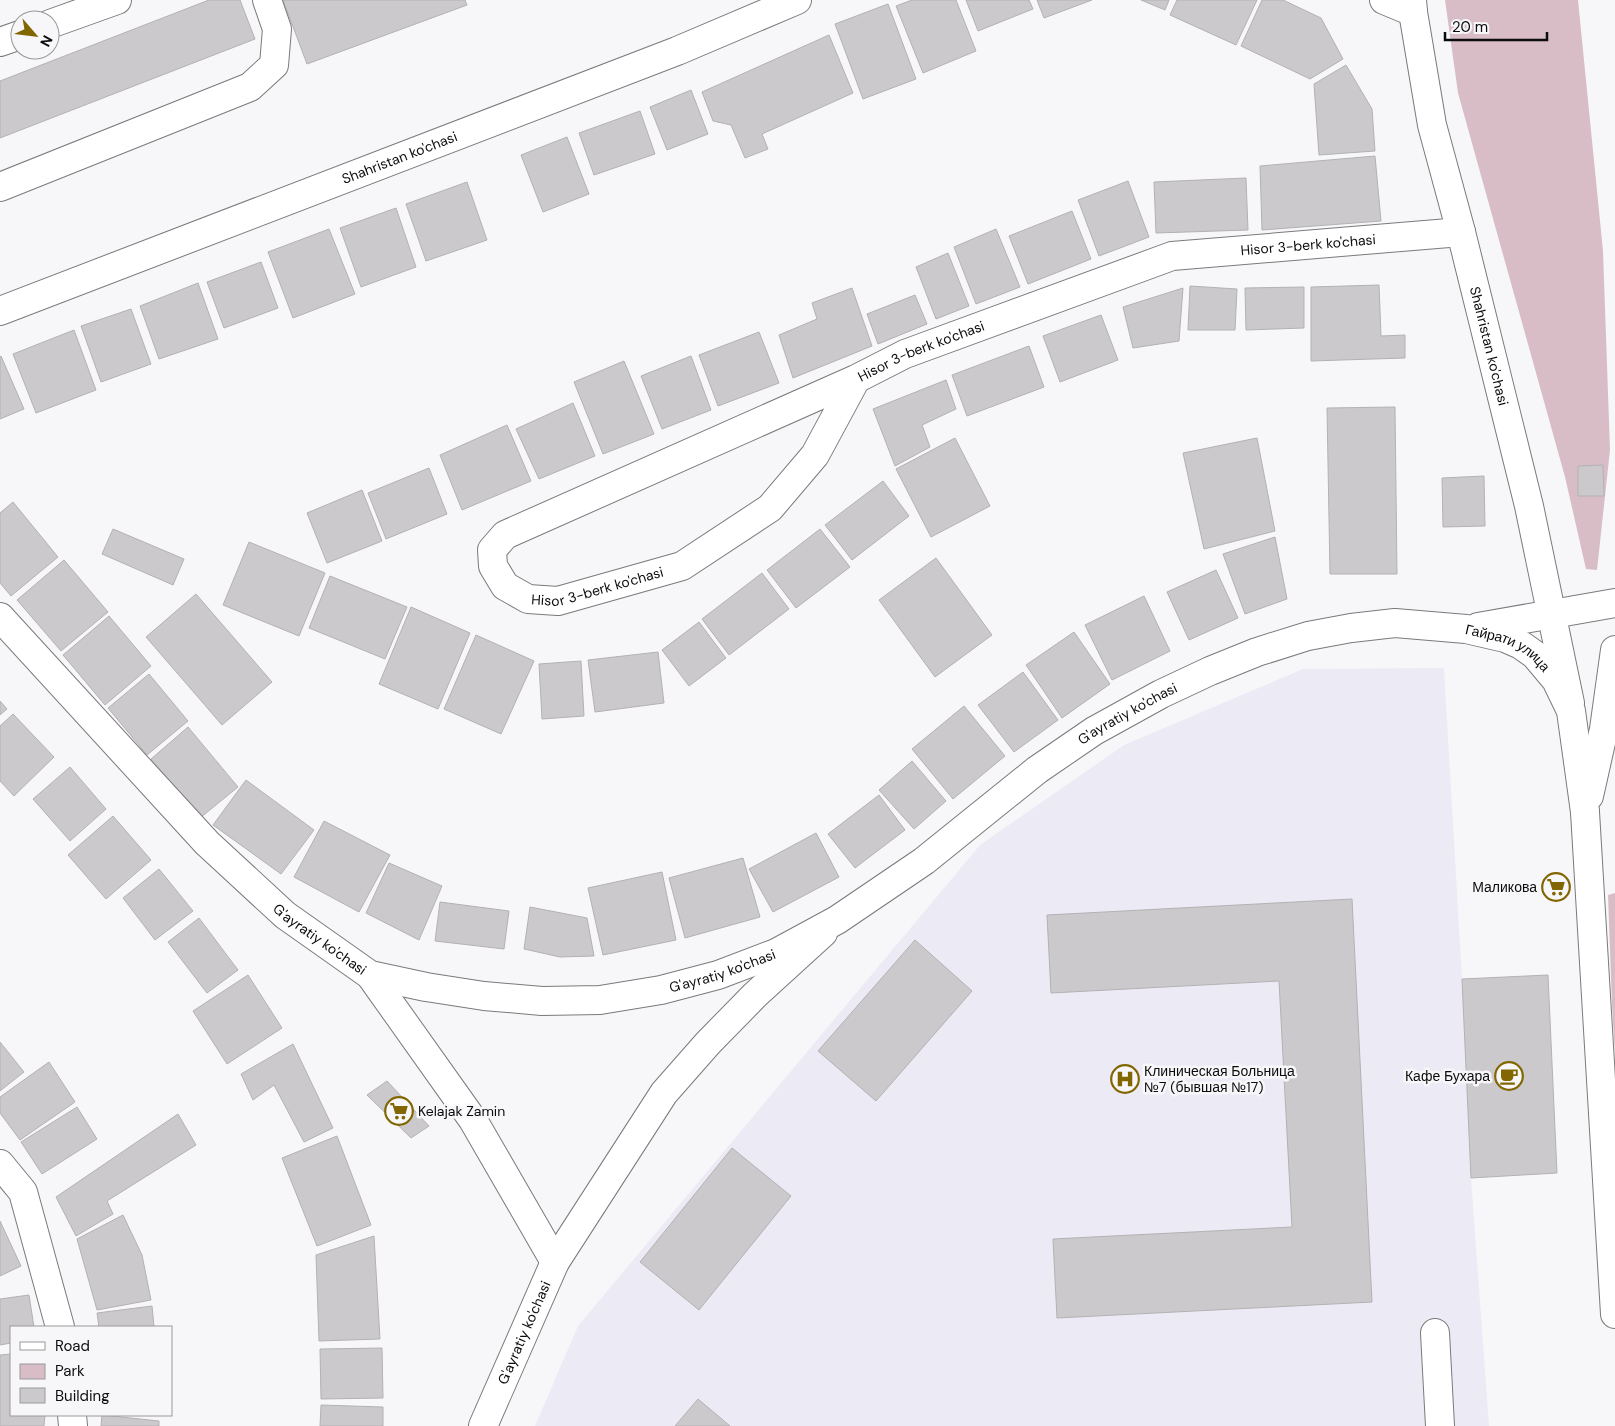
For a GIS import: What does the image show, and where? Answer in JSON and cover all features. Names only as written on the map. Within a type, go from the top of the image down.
[{"type":"street","points":[[60,20],[117,0]]},
{"type":"street","points":[[0,187],[250,87],[274,64],[277,29],[267,0]]},
{"type":"street","name":"Shahristan ko'chasi","points":[[0,312],[677,51],[797,0]]},
{"type":"street","name":"Shahristan ko'chasi","points":[[1384,0],[1413,6],[1432,125],[1461,232],[1529,506],[1571,710]]},
{"type":"street","name":"Hisor 3-berk ko'chasi","points":[[856,379],[815,455],[770,508],[682,566],[558,601],[528,599],[505,586],[493,566],[492,550],[505,535],[856,379],[904,354],[1172,256],[1461,232]]},
{"type":"street","name":"Гайрати улица","points":[[1466,629],[1615,603]]},
{"type":"street","name":"G'ayratiy ko'chasi","points":[[0,617],[207,843],[285,915],[370,975],[426,988],[542,1001],[600,1000],[661,990],[718,975],[776,953],[837,920],[924,861],[1038,770],[1094,731],[1161,694],[1210,670],[1257,652],[1308,636],[1351,628],[1395,623],[1466,629]]},
{"type":"street","name":"Гайрати улица","points":[[1466,629],[1505,638],[1520,645],[1534,655],[1556,680],[1571,710],[1585,812]]},
{"type":"street","points":[[1615,650],[1604,729],[1585,812],[1615,1314]]},
{"type":"street","name":"G'ayratiy ko'chasi","points":[[483,1426],[555,1262],[664,1093],[708,1043],[755,995],[837,920]]},
{"type":"street","points":[[370,975],[473,1120],[555,1262]]},
{"type":"street","points":[[0,1164],[23,1192],[60,1326]]},
{"type":"street","points":[[1435,1333],[1440,1426]]},
{"type":"shaded area","name":"Клиническая Больница №7 (бывшая №17)","points":[[1444,668],[1462,979],[1471,1178],[1489,1426],[535,1426],[578,1326],[980,845],[1124,745],[1303,669]]},
{"type":"green space","points":[[1445,0],[1578,0],[1603,251],[1610,450],[1597,570],[1586,569],[1565,477],[1458,93]]},
{"type":"green space","points":[[1615,893],[1615,1052],[1608,895]]},
{"type":"building","points":[[209,0],[240,0],[255,39],[0,138],[0,81],[54,60],[60,60],[60,58]]},
{"type":"building","points":[[283,0],[465,0],[467,5],[307,64]]},
{"type":"building","points":[[912,0],[956,0],[976,51],[923,73],[896,6]]},
{"type":"building","points":[[966,0],[1029,0],[1033,9],[978,31]]},
{"type":"building","points":[[1037,0],[1092,0],[1044,18]]},
{"type":"building","points":[[1141,0],[1169,0],[1165,10]]},
{"type":"building","points":[[1177,0],[1257,0],[1236,45],[1170,15]]},
{"type":"building","points":[[1262,0],[1283,0],[1321,18],[1343,59],[1310,79],[1241,46]]},
{"type":"building","points":[[888,4],[916,79],[863,99],[835,24]]},
{"type":"building","points":[[829,35],[853,93],[762,134],[768,149],[745,158],[731,125],[713,121],[702,92]]},
{"type":"building","points":[[1346,65],[1372,109],[1375,151],[1319,155],[1314,84]]},
{"type":"building","points":[[691,90],[708,134],[667,150],[650,107]]},
{"type":"building","points":[[640,111],[655,154],[594,175],[579,133]]},
{"type":"building","points":[[567,137],[589,194],[543,212],[521,155]]},
{"type":"building","points":[[1375,156],[1381,221],[1262,230],[1260,166]]},
{"type":"building","points":[[1246,178],[1248,230],[1156,233],[1154,182]]},
{"type":"building","points":[[1128,181],[1149,237],[1099,256],[1078,200]]},
{"type":"building","points":[[467,182],[487,240],[426,261],[406,204]]},
{"type":"building","points":[[396,208],[416,267],[361,287],[340,228]]},
{"type":"building","points":[[1072,211],[1091,259],[1028,284],[1009,236]]},
{"type":"building","points":[[329,229],[355,294],[293,318],[268,252]]},
{"type":"building","points":[[996,229],[1020,287],[976,304],[954,247]]},
{"type":"building","points":[[948,253],[969,306],[936,319],[916,267]]},
{"type":"building","points":[[261,262],[278,308],[224,328],[207,282]]},
{"type":"building","points":[[198,283],[218,339],[159,359],[140,306]]},
{"type":"building","points":[[1379,285],[1381,336],[1405,335],[1405,358],[1311,361],[1311,287]]},
{"type":"building","points":[[1190,286],[1237,289],[1235,330],[1188,330]]},
{"type":"building","points":[[1304,287],[1304,328],[1246,330],[1245,288]]},
{"type":"building","points":[[852,288],[872,346],[793,378],[779,335],[817,319],[812,303]]},
{"type":"building","points":[[1183,288],[1179,341],[1133,348],[1123,307]]},
{"type":"building","points":[[915,295],[927,324],[878,344],[867,314]]},
{"type":"building","points":[[131,309],[151,364],[101,382],[81,326]]},
{"type":"building","points":[[1101,315],[1118,360],[1060,382],[1043,336]]},
{"type":"building","points":[[74,330],[96,390],[36,413],[13,354]]},
{"type":"building","points":[[759,332],[779,383],[718,406],[699,355]]},
{"type":"building","points":[[1029,346],[1044,387],[967,416],[952,375]]},
{"type":"building","points":[[691,356],[711,410],[662,429],[641,376]]},
{"type":"building","points":[[0,357],[24,409],[0,419]]},
{"type":"building","points":[[624,361],[654,434],[603,454],[574,382]]},
{"type":"building","points":[[946,380],[956,409],[922,425],[930,447],[895,466],[873,409]]},
{"type":"building","points":[[573,403],[595,456],[539,479],[516,429]]},
{"type":"building","points":[[1395,407],[1397,574],[1330,574],[1327,408]]},
{"type":"building","points":[[507,425],[531,481],[462,510],[440,455]]},
{"type":"building","points":[[955,438],[990,506],[931,537],[896,469]]},
{"type":"building","points":[[1257,438],[1275,531],[1204,549],[1183,453]]},
{"type":"building","points":[[1603,465],[1604,496],[1578,496],[1578,466]]},
{"type":"building","points":[[429,468],[447,514],[386,539],[368,493]]},
{"type":"building","points":[[1484,476],[1485,526],[1443,527],[1442,478]]},
{"type":"building","points":[[883,481],[909,516],[852,560],[825,525]]},
{"type":"building","points":[[362,490],[382,541],[327,563],[307,513]]},
{"type":"building","points":[[13,502],[58,557],[11,596],[0,583],[0,513]]},
{"type":"building","points":[[113,529],[184,559],[173,585],[102,554]]},
{"type":"building","points":[[820,529],[850,567],[796,608],[767,570]]},
{"type":"building","points":[[1275,537],[1287,599],[1245,614],[1223,554]]},
{"type":"building","points":[[249,542],[325,573],[299,636],[223,605]]},
{"type":"building","points":[[936,558],[992,635],[935,677],[879,600]]},
{"type":"building","points":[[64,560],[108,612],[61,651],[17,600]]},
{"type":"building","points":[[1216,570],[1238,618],[1189,640],[1167,592]]},
{"type":"building","points":[[762,573],[789,609],[729,655],[702,619]]},
{"type":"building","points":[[330,576],[407,607],[385,659],[309,628]]},
{"type":"building","points":[[196,594],[272,682],[222,725],[146,637]]},
{"type":"building","points":[[1144,596],[1170,651],[1112,680],[1085,625]]},
{"type":"building","points":[[411,607],[470,633],[438,709],[379,684]]},
{"type":"building","points":[[109,616],[151,666],[105,705],[63,655]]},
{"type":"building","points":[[699,622],[726,658],[689,686],[662,650]]},
{"type":"building","points":[[1074,632],[1110,684],[1062,718],[1026,665]]},
{"type":"building","points":[[476,635],[534,661],[501,734],[444,709]]},
{"type":"building","points":[[658,652],[664,703],[595,712],[588,660]]},
{"type":"building","points":[[581,661],[584,716],[542,719],[539,664]]},
{"type":"building","points":[[1023,672],[1058,720],[1014,752],[978,705]]},
{"type":"building","points":[[149,674],[188,721],[147,755],[108,708]]},
{"type":"building","points":[[0,701],[7,709],[0,715]]},
{"type":"building","points":[[964,706],[1005,756],[953,799],[912,749]]},
{"type":"building","points":[[13,714],[54,757],[14,796],[0,781],[0,726]]},
{"type":"building","points":[[188,727],[238,787],[200,818],[151,759]]},
{"type":"building","points":[[912,761],[946,801],[914,829],[879,790]]},
{"type":"building","points":[[70,767],[106,809],[70,841],[33,799]]},
{"type":"building","points":[[246,780],[314,830],[281,874],[213,825]]},
{"type":"building","points":[[879,795],[905,830],[855,868],[828,834]]},
{"type":"building","points":[[113,816],[151,860],[106,899],[68,855]]},
{"type":"building","points":[[324,821],[390,855],[359,912],[294,877]]},
{"type":"building","points":[[816,833],[839,877],[773,912],[749,869]]},
{"type":"building","points":[[743,858],[760,917],[685,938],[669,878]]},
{"type":"building","points":[[389,863],[442,886],[419,940],[366,913]]},
{"type":"building","points":[[159,869],[193,911],[155,940],[123,898]]},
{"type":"building","points":[[662,872],[676,940],[603,955],[588,888]]},
{"type":"building","points":[[1352,899],[1372,1302],[1057,1318],[1053,1239],[1292,1227],[1279,981],[1051,993],[1047,915]]},
{"type":"building","points":[[440,902],[509,911],[504,949],[435,941]]},
{"type":"building","points":[[530,907],[587,918],[594,956],[560,957],[524,949]]},
{"type":"building","points":[[199,918],[238,970],[207,993],[168,942]]},
{"type":"building","points":[[915,940],[972,991],[876,1101],[818,1051]]},
{"type":"building","points":[[248,975],[282,1028],[227,1064],[193,1011]]},
{"type":"building","name":"Кафе Бухара","points":[[1548,975],[1557,1173],[1471,1178],[1462,979]]},
{"type":"building","points":[[0,1042],[24,1072],[0,1091]]},
{"type":"building","points":[[293,1044],[333,1128],[304,1142],[274,1085],[253,1100],[241,1074]]},
{"type":"building","points":[[49,1062],[75,1102],[20,1140],[0,1113],[0,1097]]},
{"type":"building","name":"Kelajak Zamin","points":[[387,1081],[429,1126],[411,1138],[367,1095]]},
{"type":"building","points":[[77,1107],[97,1139],[42,1174],[21,1142]]},
{"type":"building","points":[[178,1114],[196,1145],[107,1201],[113,1214],[76,1236],[56,1197]]},
{"type":"building","points":[[337,1136],[371,1225],[317,1246],[282,1158]]},
{"type":"building","points":[[732,1148],[791,1196],[699,1310],[640,1262]]},
{"type":"building","points":[[123,1215],[142,1255],[151,1300],[97,1310],[77,1239]]},
{"type":"building","points":[[0,1221],[21,1266],[0,1276]]},
{"type":"building","points":[[374,1236],[380,1339],[319,1341],[316,1255]]},
{"type":"building","points":[[29,1295],[34,1326],[10,1326],[10,1343],[0,1345],[0,1299]]},
{"type":"building","points":[[152,1306],[154,1326],[99,1326],[97,1313]]},
{"type":"building","points":[[382,1348],[383,1398],[321,1399],[320,1349]]},
{"type":"building","points":[[10,1354],[10,1416],[45,1416],[44,1426],[0,1426],[0,1355]]},
{"type":"building","points":[[698,1399],[730,1426],[675,1426]]},
{"type":"building","points":[[321,1405],[383,1407],[383,1426],[320,1426]]},
{"type":"building","points":[[102,1416],[159,1421],[159,1426],[101,1426]]},
{"type":"place","name":"Маликова","points":[[1556,887]]},
{"type":"place","name":"Кафе Бухара","points":[[1509,1076]]},
{"type":"place","name":"Клиническая Больница №7 (бывшая №17)","points":[[1125,1079]]},
{"type":"place","name":"Kelajak Zamin","points":[[399,1111]]}]
